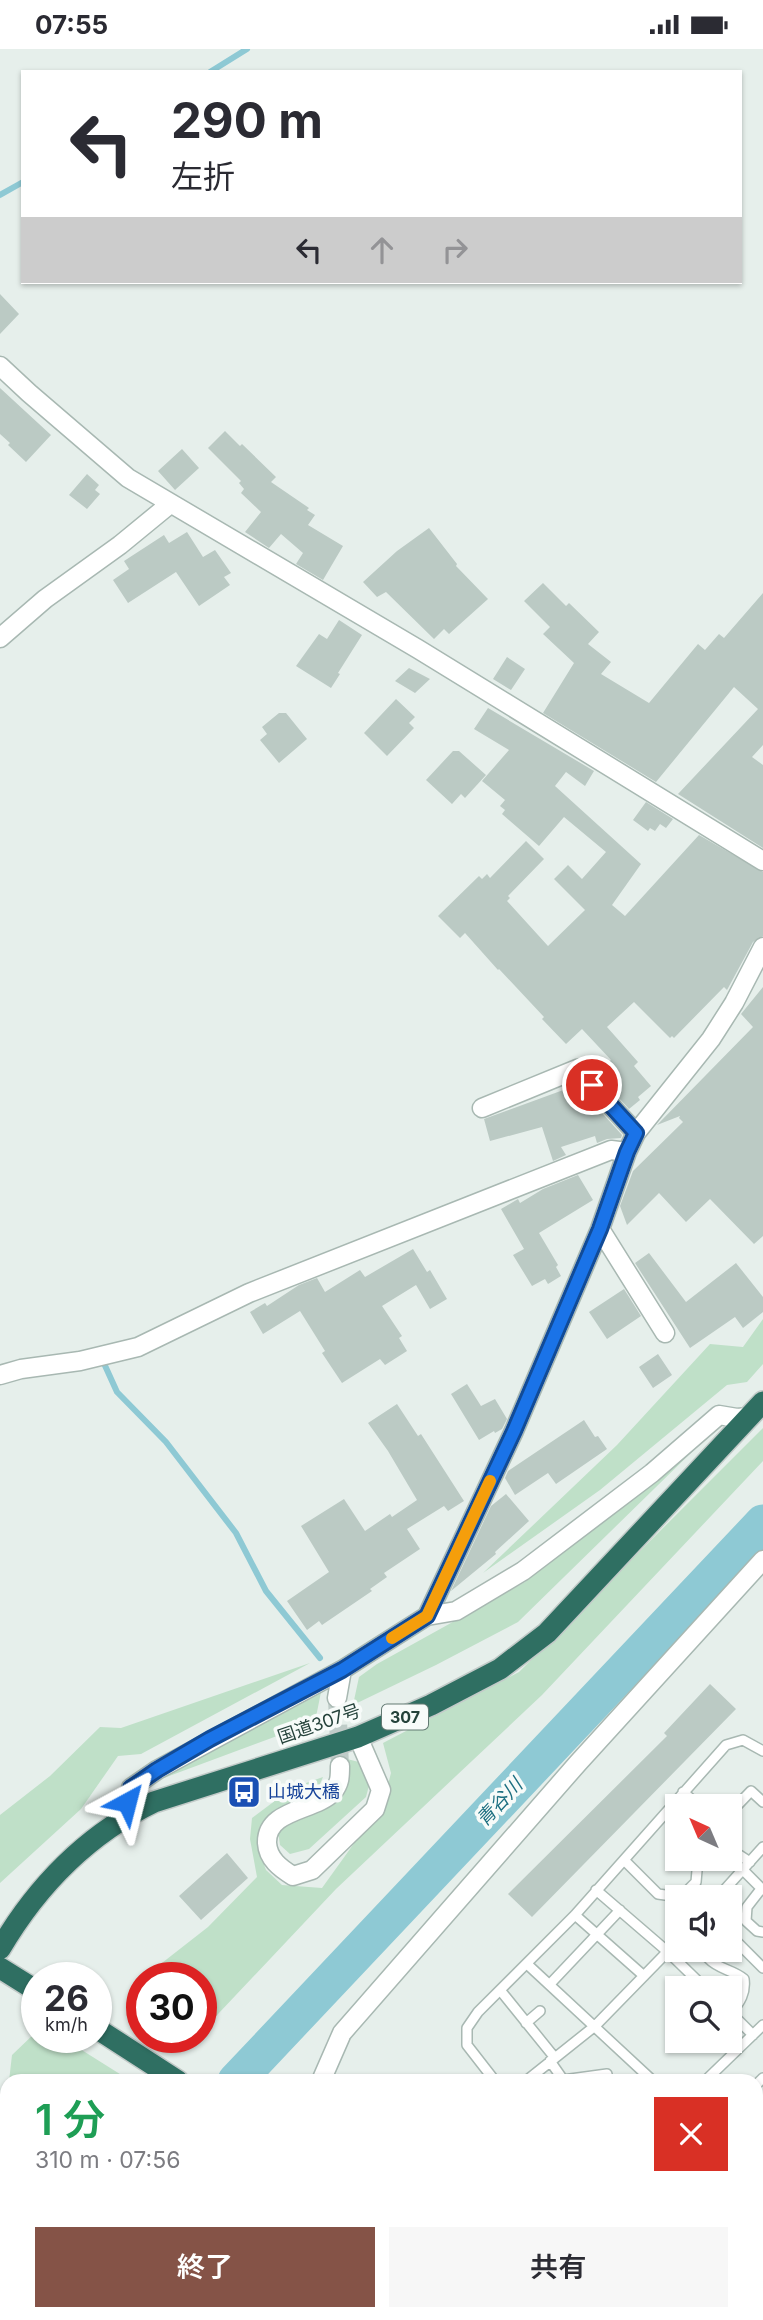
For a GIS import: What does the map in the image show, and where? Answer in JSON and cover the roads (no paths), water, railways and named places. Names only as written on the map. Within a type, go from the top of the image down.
[{"type":"highway","name":"国道307号","points":[[0,1949],[15,1923],[48,1880],[122,1817],[154,1802],[358,1737],[431,1705],[500,1669],[547,1633],[756,1410]]},
{"type":"highway","points":[[0,1968],[21,1981]]},
{"type":"highway","points":[[112,2038],[167,2074]]},
{"type":"street","points":[[0,366],[128,478],[418,649],[763,861]]},
{"type":"street","points":[[0,638],[45,599],[120,545],[170,504]]},
{"type":"street","points":[[427,1616],[514,1431],[600,1229],[636,1133],[711,1039],[734,1003],[763,947]]},
{"type":"street","points":[[482,1108],[577,1069],[636,1133]]},
{"type":"street","points":[[0,1375],[21,1369],[80,1361],[138,1347],[249,1293],[611,1150],[627,1152]]},
{"type":"street","points":[[600,1229],[665,1333]]},
{"type":"street","points":[[122,1817],[131,1788],[157,1770],[342,1670],[427,1616],[456,1611],[523,1571],[652,1473],[719,1415],[737,1419],[756,1410]]},
{"type":"street","points":[[324,2074],[342,2033],[578,1763],[763,1560]]},
{"type":"street","points":[[337,1698],[342,1670]]},
{"type":"street","points":[[340,1766],[340,1781],[331,1794],[278,1819],[267,1834],[268,1851],[277,1866],[293,1876],[313,1870],[375,1809],[381,1790],[358,1737]]},
{"type":"lane","points":[[490,2074],[467,2045],[467,2028],[478,2012],[575,1915],[726,1745],[743,1740],[763,1751]]},
{"type":"lane","points":[[742,1801],[751,1791],[763,1802]]},
{"type":"lane","points":[[729,1885],[763,1847]]},
{"type":"lane","points":[[742,1856],[750,1861]]},
{"type":"lane","points":[[624,1860],[659,1894],[671,1896],[686,1892],[696,1882],[697,1871]]},
{"type":"lane","points":[[743,1870],[762,1889],[747,1907],[746,1921],[757,1931],[763,1932]]},
{"type":"lane","points":[[596,1890],[665,1949]]},
{"type":"lane","points":[[550,1984],[620,1910]]},
{"type":"lane","points":[[575,1915],[644,1976]]},
{"type":"lane","points":[[742,1947],[763,1968]]},
{"type":"lane","points":[[534,2074],[595,2026],[665,1955]]},
{"type":"lane","points":[[678,1962],[693,1976]]},
{"type":"lane","points":[[712,1962],[719,1968],[734,1971],[740,1976]]},
{"type":"lane","points":[[527,1964],[646,2074]]},
{"type":"lane","points":[[742,1977],[745,1988],[742,1996]]},
{"type":"lane","points":[[500,1990],[561,2074]]},
{"type":"lane","points":[[526,2023],[540,2011]]},
{"type":"lane","points":[[742,2024],[753,2035]]},
{"type":"lane","points":[[712,2074],[763,2025]]},
{"type":"waterway","points":[[213,70],[247,49]]},
{"type":"waterway","points":[[0,195],[21,183]]},
{"type":"waterway","points":[[102,1359],[117,1392],[166,1442],[236,1533],[266,1591],[320,1658]]},
{"type":"waterway","name":"青谷川","points":[[243,2074],[763,1523]]},
{"type":"tunnel","points":[[337,1698],[340,1766]]},
{"type":"place","name":"山城大橋","points":[[244,1792]]}]
